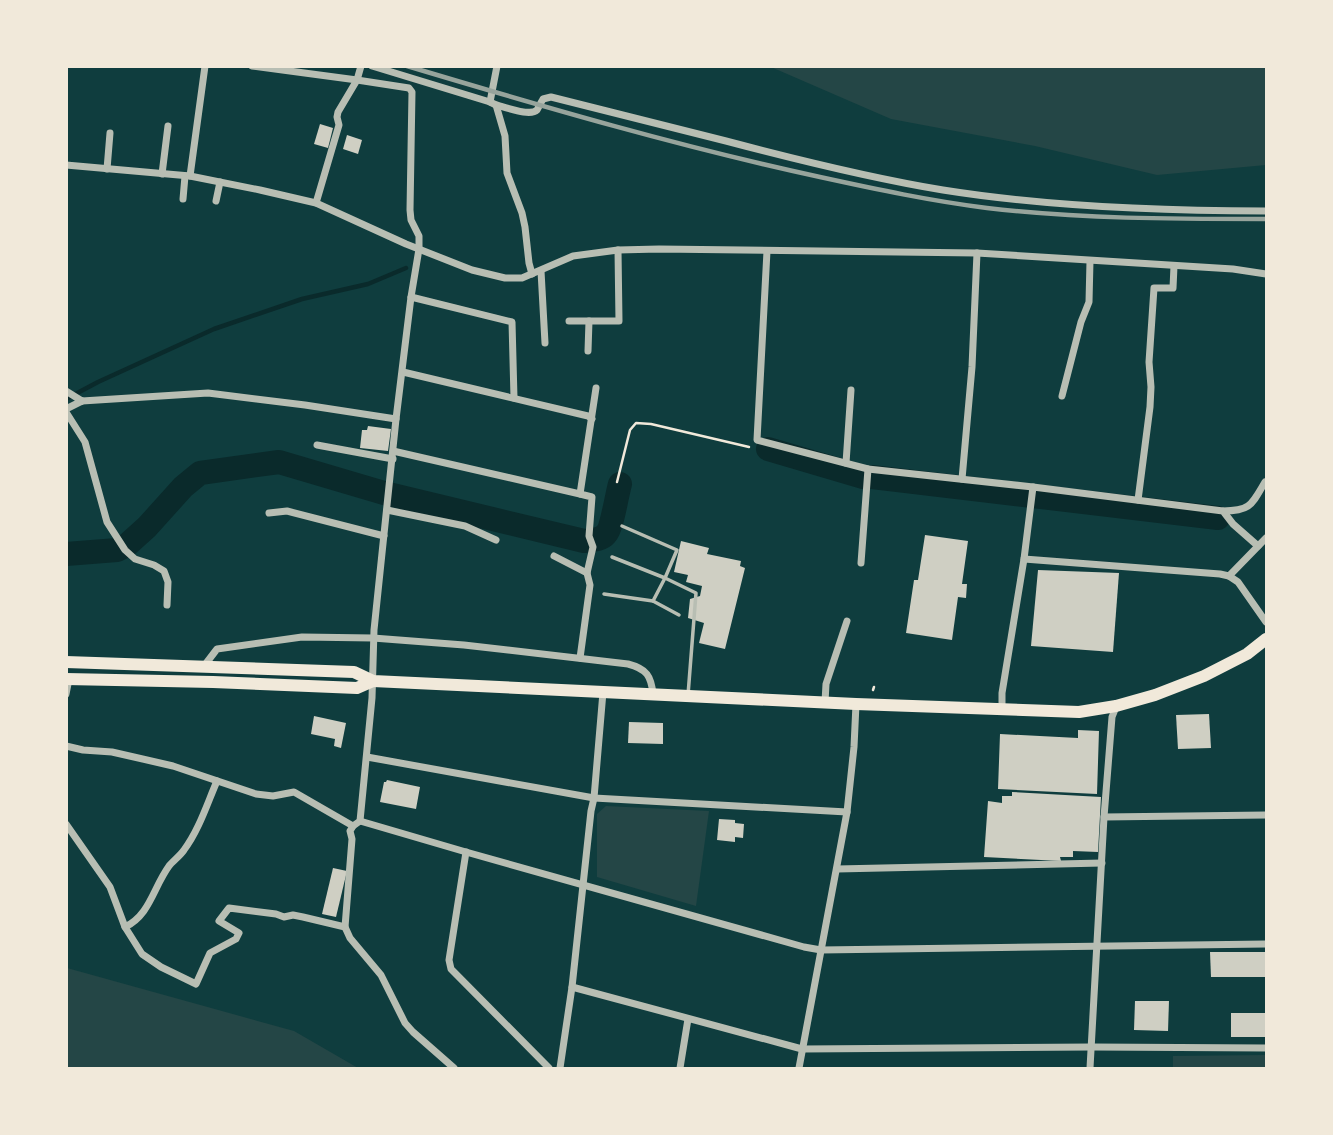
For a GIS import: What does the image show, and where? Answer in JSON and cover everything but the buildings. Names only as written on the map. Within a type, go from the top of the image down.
[{"type":"highway","points":[[66,662],[354,672],[373,681],[1079,712],[1116,706],[1155,695],[1204,676],[1247,654],[1266,639]]},
{"type":"highway","points":[[68,679],[357,688],[373,681]]},
{"type":"street","points":[[183,199],[205,66]]},
{"type":"street","points":[[251,66],[357,79],[409,88],[412,92],[410,210],[411,220],[419,236],[419,249],[396,419],[373,638],[373,681],[367,757],[357,823],[350,831],[352,839],[345,927],[350,938],[382,975],[405,1023],[454,1069]]},
{"type":"street","points":[[316,203],[339,125],[337,117],[361,66]]},
{"type":"street","points":[[372,66],[527,113],[534,113],[543,99],[551,97],[796,160],[943,190],[1105,206],[1266,211]]},
{"type":"street","points":[[497,66],[493,104],[505,136],[508,173],[522,213],[529,263],[537,272],[545,343]]},
{"type":"street","points":[[162,174],[168,126]]},
{"type":"street","points":[[107,169],[110,133]]},
{"type":"street","points":[[66,165],[187,176],[316,203],[419,249],[472,270],[505,278],[522,278],[573,256],[618,250],[977,253],[1266,274]]},
{"type":"street","points":[[216,201],[220,182]]},
{"type":"street","points":[[569,321],[619,321],[618,250]]},
{"type":"street","points":[[767,251],[757,440],[867,469],[962,479],[1032,494],[1138,500],[1223,511],[1239,511],[1252,504],[1265,482]]},
{"type":"street","points":[[962,479],[972,367],[977,253]]},
{"type":"street","points":[[1062,396],[1081,322],[1089,302],[1090,261]]},
{"type":"street","points":[[1138,500],[1150,407],[1149,362],[1154,288],[1173,288],[1174,266]]},
{"type":"street","points":[[411,297],[512,322],[514,398]]},
{"type":"street","points":[[588,351],[589,321]]},
{"type":"street","points":[[403,372],[592,419]]},
{"type":"street","points":[[580,494],[596,388]]},
{"type":"street","points":[[846,463],[851,390]]},
{"type":"street","points":[[68,392],[81,400]]},
{"type":"street","points":[[167,605],[168,582],[164,571],[135,559],[125,550],[107,523],[85,442],[66,410],[81,400],[208,393],[396,419]]},
{"type":"street","points":[[317,444],[393,455],[592,497],[589,536],[593,547],[587,573],[590,584],[580,659]]},
{"type":"street","points":[[861,563],[867,469]]},
{"type":"street","points":[[1002,710],[1002,694],[1032,494]]},
{"type":"street","points":[[387,510],[465,526],[496,540]]},
{"type":"street","points":[[1223,511],[1233,524],[1258,546]]},
{"type":"street","points":[[269,513],[287,512],[384,536]]},
{"type":"street","points":[[1229,576],[1266,538]]},
{"type":"street","points":[[554,556],[587,573]]},
{"type":"street","points":[[1024,559],[1229,576],[1238,582],[1266,622]]},
{"type":"street","points":[[825,702],[826,684],[848,621]]},
{"type":"street","points":[[204,667],[217,649],[302,637],[373,638],[464,645],[634,665],[648,674],[653,694]]},
{"type":"street","points":[[66,694],[68,679]]},
{"type":"street","points":[[560,1069],[594,798],[603,692]]},
{"type":"street","points":[[799,1069],[847,812],[856,704]]},
{"type":"street","points":[[1090,1069],[1104,817],[1112,717],[1116,706]]},
{"type":"street","points":[[66,747],[112,752],[162,764],[265,796],[294,792],[357,823],[821,950],[1266,944]]},
{"type":"street","points":[[367,757],[594,798],[847,812]]},
{"type":"street","points":[[125,927],[136,922],[169,866],[183,852],[194,835],[217,781]]},
{"type":"street","points":[[1104,817],[1266,815]]},
{"type":"street","points":[[66,824],[110,887],[125,927],[142,954],[161,967],[196,984],[210,953],[236,939],[239,933],[219,921],[229,908],[284,917],[293,915],[345,927]]},
{"type":"street","points":[[466,852],[449,960],[451,969],[549,1069]]},
{"type":"street","points":[[837,869],[1102,863]]},
{"type":"street","points":[[572,987],[802,1049],[1266,1048]]},
{"type":"street","points":[[680,1069],[688,1019]]},
{"type":"lane","points":[[622,526],[677,550],[653,601]]},
{"type":"lane","points":[[612,557],[696,593],[688,695]]},
{"type":"lane","points":[[604,594],[653,601],[679,615]]},
{"type":"path","points":[[617,482],[630,430],[636,423],[651,424],[755,449],[757,440]]},
{"type":"shaded area","points":[[771,67],[1266,67],[1266,165],[1157,175],[1035,146],[891,119]]},
{"type":"shaded area","points":[[606,806],[709,811],[696,906],[597,877],[597,814]]},
{"type":"shaded area","points":[[67,968],[294,1031],[358,1068],[67,1068]]},
{"type":"shaded area","points":[[1266,1055],[1266,1068],[1173,1068],[1173,1056]]},
{"type":"waterway","points":[[66,399],[214,329],[302,299],[368,284],[406,268]]},
{"type":"waterway","points":[[768,449],[863,477]]},
{"type":"waterway","points":[[66,554],[117,550],[127,545],[200,473],[279,462],[384,493],[584,541],[602,537],[608,531],[620,484]]},
{"type":"waterway","points":[[872,477],[1218,518]]},
{"type":"railway","points":[[407,66],[664,140],[820,177],[924,198],[987,208],[1056,214],[1266,219]]}]
